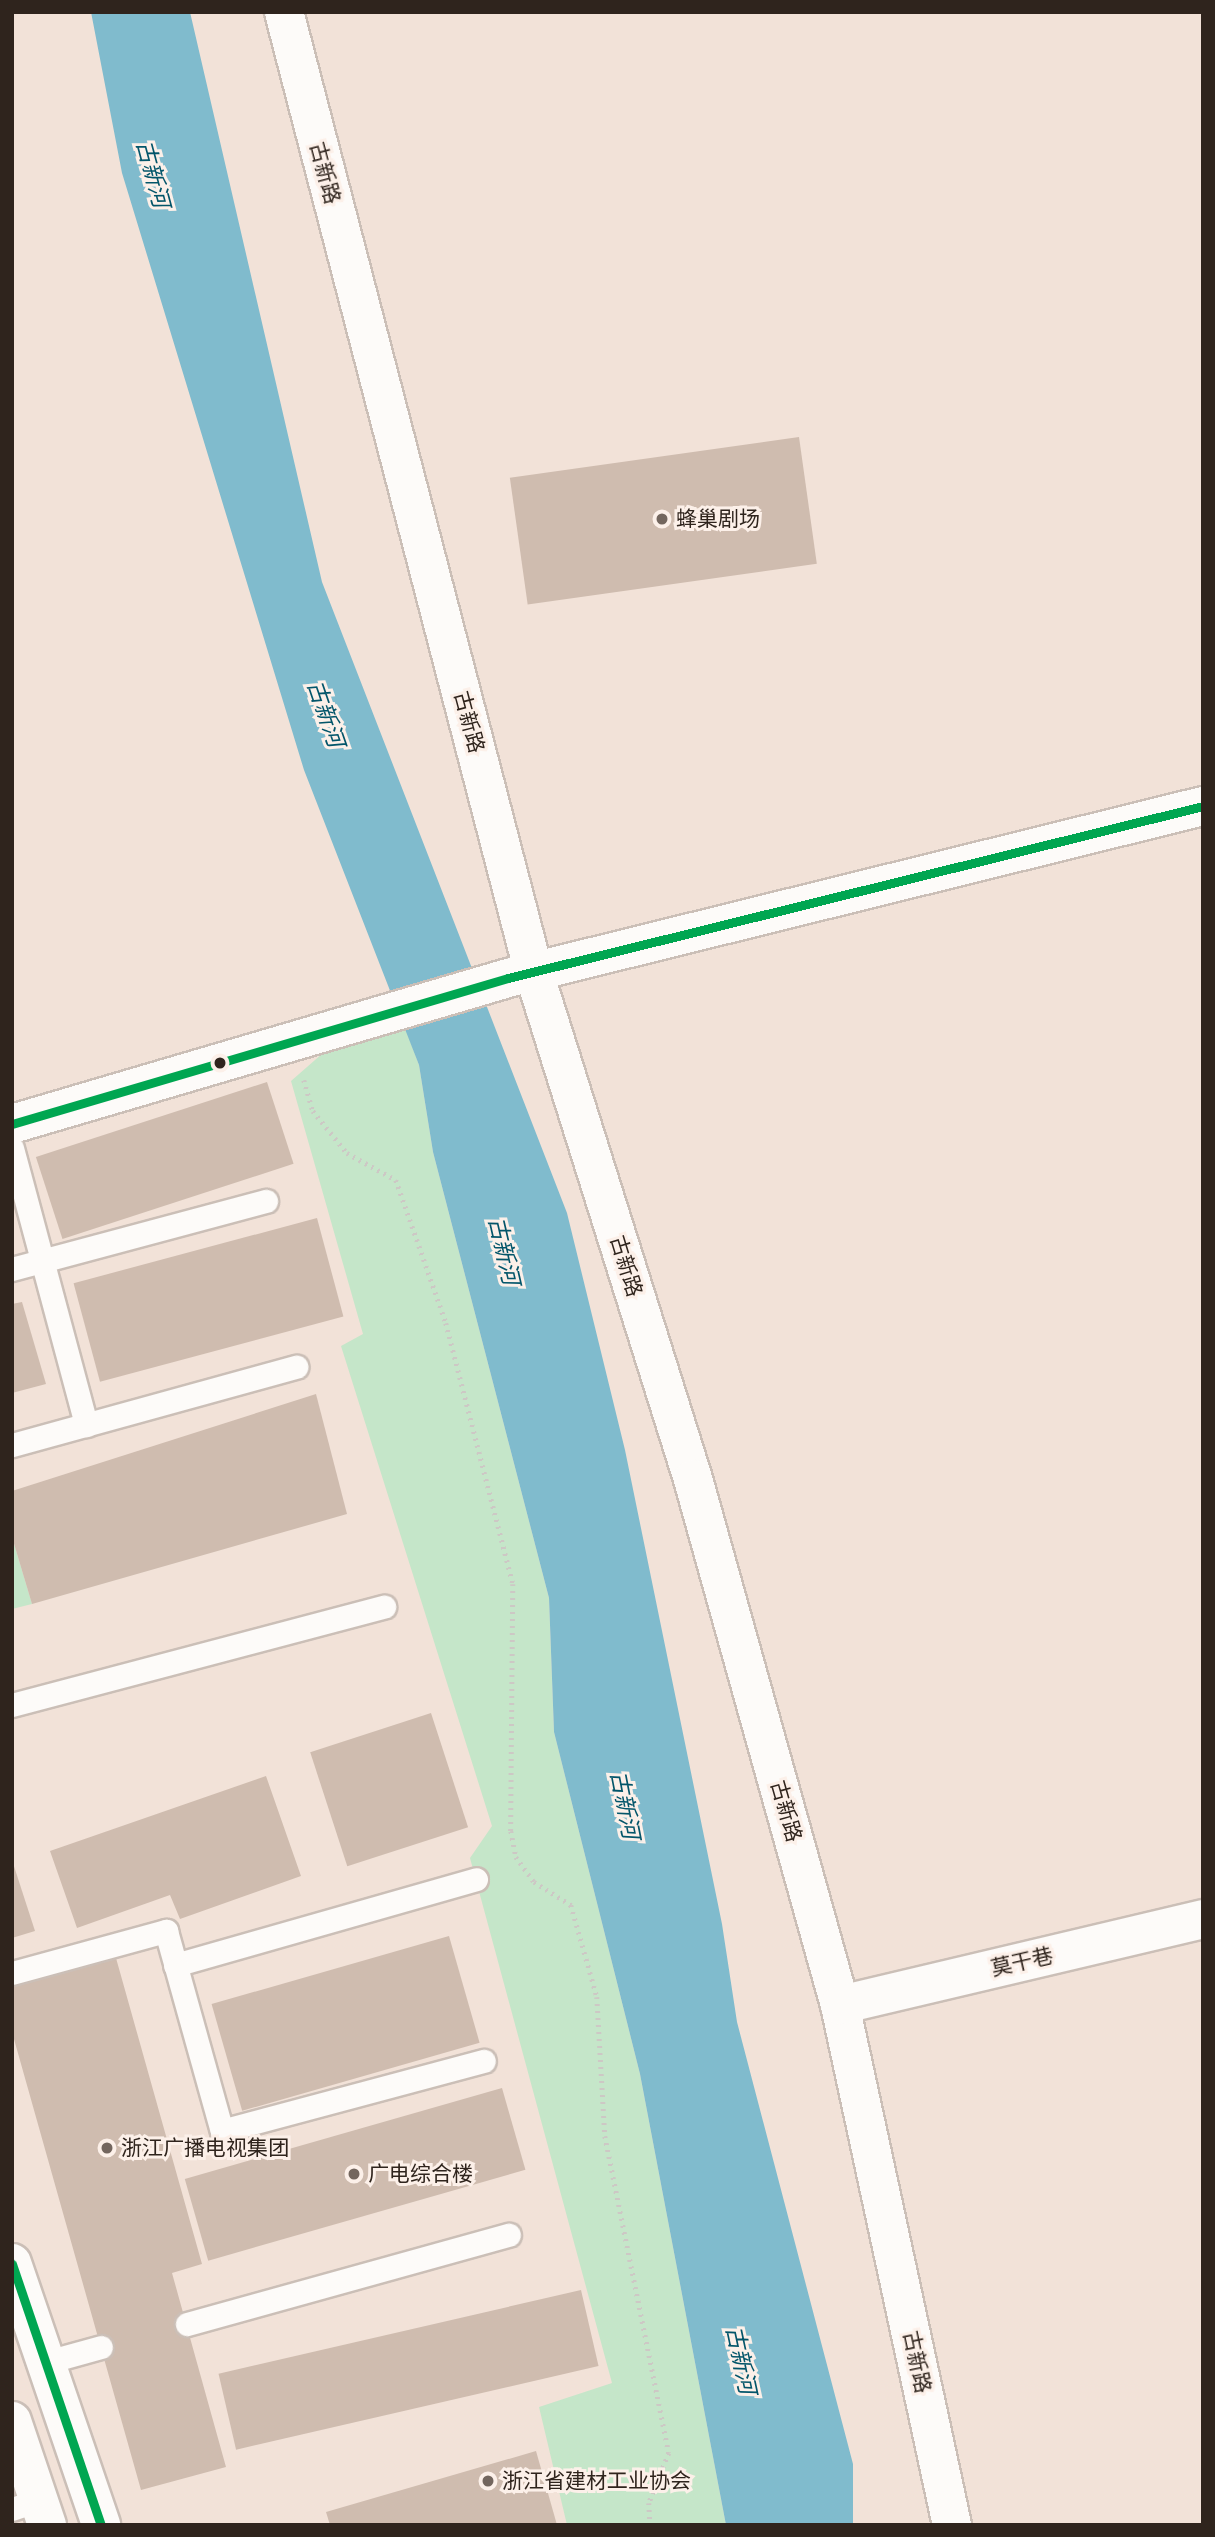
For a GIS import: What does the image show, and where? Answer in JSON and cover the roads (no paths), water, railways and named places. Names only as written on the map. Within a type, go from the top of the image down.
[{"type":"street","name":"古新路","points":[[284,12],[521,975],[693,1479],[840,2005],[952,2525]]},
{"type":"street","points":[[12,1124],[369,1017],[521,975],[1203,806]]},
{"type":"street","name":"莫干巷","points":[[840,2005],[1203,1920]]},
{"type":"street","points":[[12,2263],[43,2363],[102,2525]]},
{"type":"street","points":[[12,2421],[32,2511]]},
{"type":"lane","points":[[12,1148],[86,1426]]},
{"type":"lane","points":[[12,1269],[266,1201]]},
{"type":"lane","points":[[12,1445],[296,1367]]},
{"type":"lane","points":[[12,1705],[384,1608]]},
{"type":"lane","points":[[175,1965],[476,1879]]},
{"type":"lane","points":[[12,1973],[166,1931],[222,2132],[484,2061]]},
{"type":"lane","points":[[187,2324],[509,2235]]},
{"type":"lane","points":[[43,2363],[101,2347]]},
{"type":"water","name":"古新河","points":[[91,12],[190,12],[322,582],[567,1213],[625,1450],[722,1924],[737,2022],[853,2464],[853,2525],[726,2525],[640,2074],[554,1732],[549,1598],[433,1152],[419,1065],[304,770],[122,173]]},
{"type":"place","name":"蜂巢剧场","points":[[662,519]]},
{"type":"place","name":"浙江广播电视集团","points":[[107,2148]]},
{"type":"place","name":"广电综合楼","points":[[354,2174]]},
{"type":"place","name":"浙江省建材工业协会","points":[[488,2481]]}]
